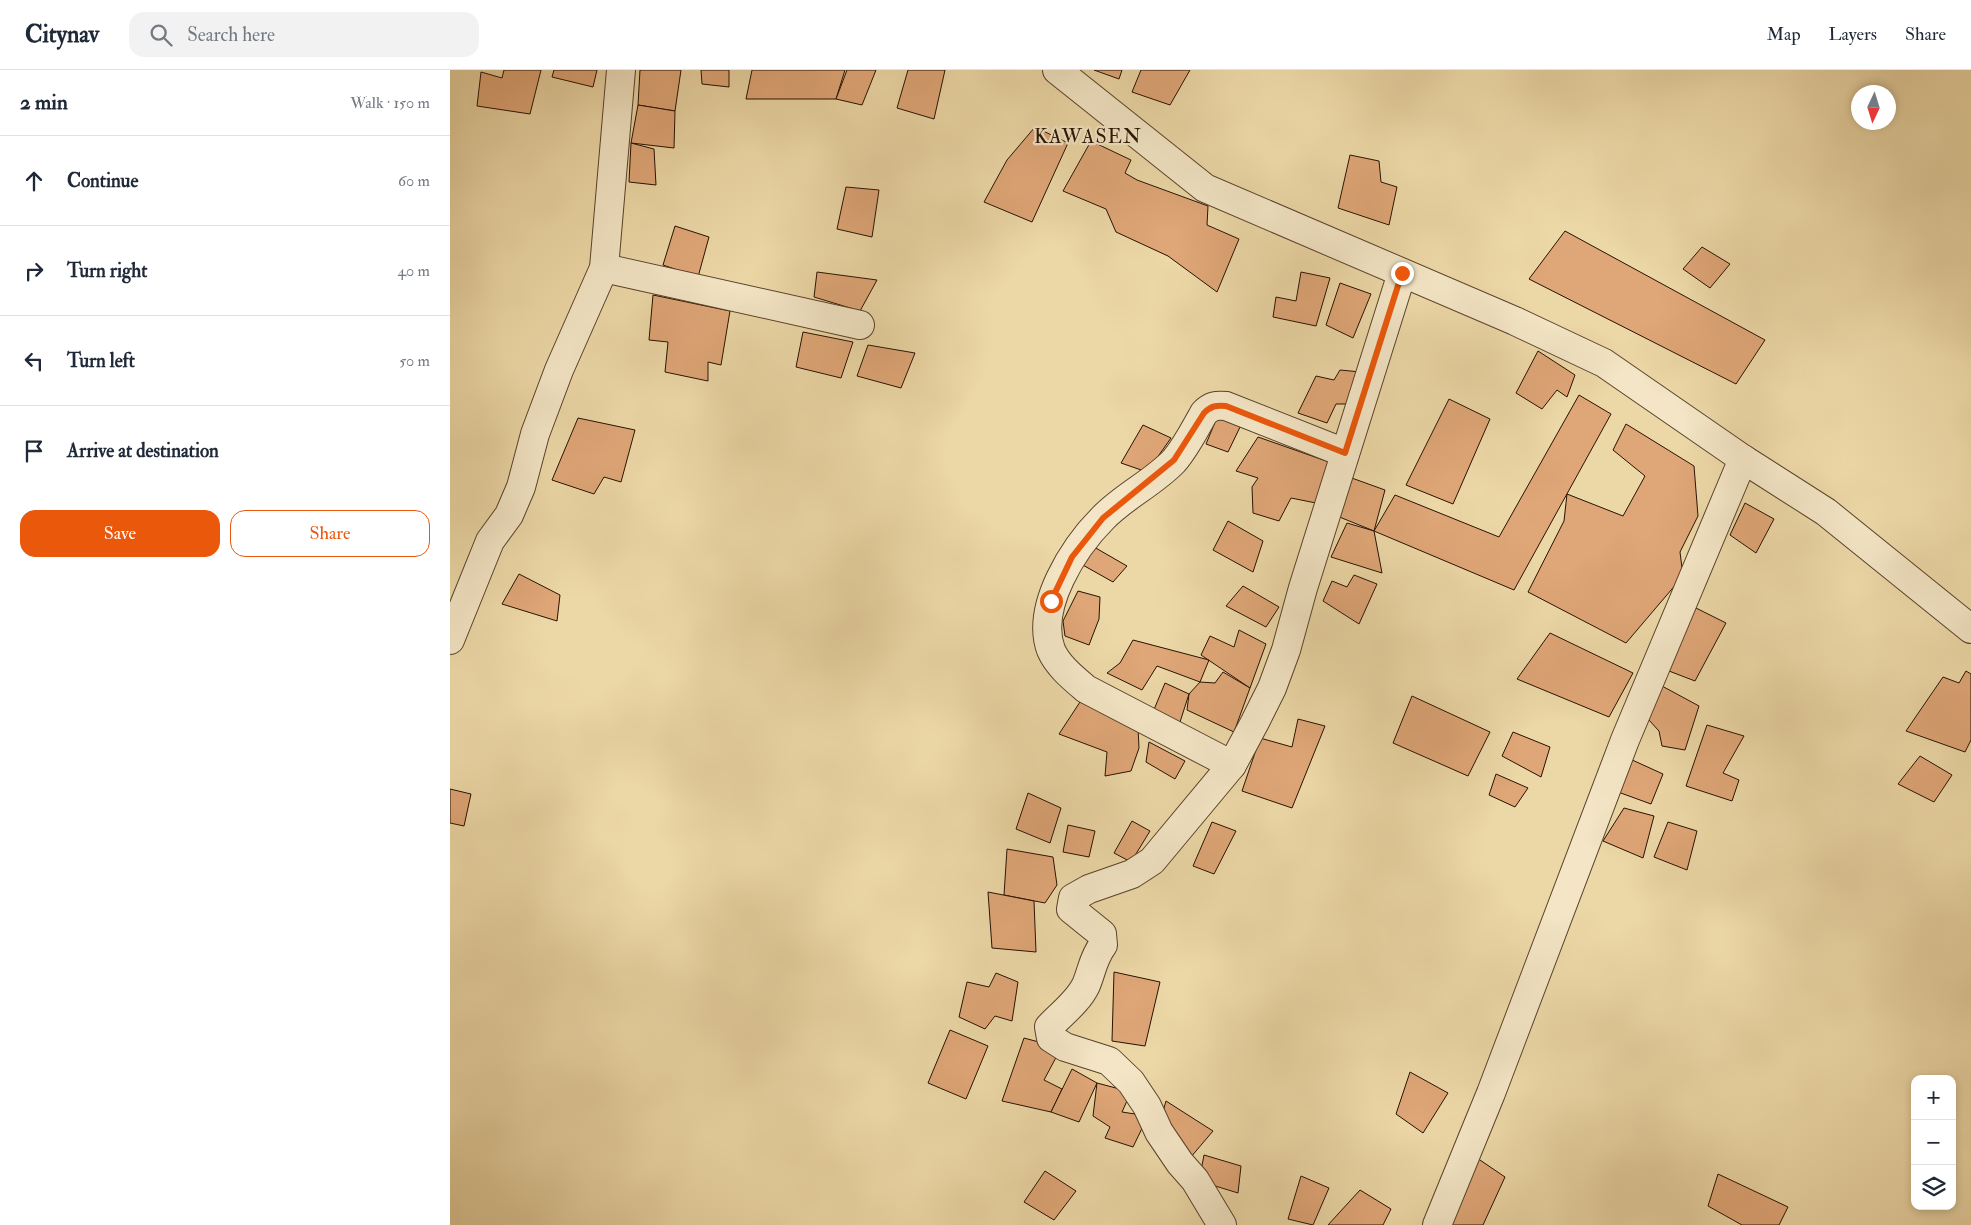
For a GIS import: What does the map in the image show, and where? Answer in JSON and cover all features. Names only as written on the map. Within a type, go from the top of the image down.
[{"type":"street","points":[[450,640],[490,541],[509,514],[521,487],[535,434],[559,370],[604,268],[621,70]]},
{"type":"street","points":[[1057,70],[1205,188],[1515,321],[1604,363],[1742,460],[1826,512],[1971,629]]},
{"type":"street","points":[[604,268],[860,325]]},
{"type":"street","points":[[1222,1225],[1195,1180],[1180,1164],[1159,1132],[1147,1106],[1131,1082],[1109,1061],[1065,1047],[1050,1038],[1049,1027],[1078,998],[1086,985],[1096,954],[1103,945],[1102,934],[1071,909],[1073,898],[1089,888],[1132,874],[1152,861],[1232,765],[1272,688],[1402,273]]},
{"type":"street","points":[[1232,765],[1086,689],[1067,674],[1051,650],[1046,627],[1051,601],[1072,557],[1103,518],[1174,460],[1204,413],[1210,407],[1217,405],[1226,406],[1345,453]]},
{"type":"street","points":[[1438,1225],[1491,1093],[1625,740],[1742,460]]},
{"type":"building","points":[[504,70],[541,70],[530,114],[477,106],[481,72],[502,78]]},
{"type":"building","points":[[554,70],[597,70],[593,87],[552,77]]},
{"type":"building","points":[[640,70],[681,70],[675,111],[638,105]]},
{"type":"building","points":[[701,70],[729,70],[729,87],[702,84]]},
{"type":"building","points":[[752,70],[845,70],[836,99],[746,99]]},
{"type":"building","points":[[847,70],[876,70],[862,105],[836,99]]},
{"type":"building","points":[[908,70],[945,70],[934,119],[897,108]]},
{"type":"building","points":[[1094,70],[1122,70],[1119,79]]},
{"type":"building","points":[[1141,70],[1190,70],[1170,105],[1132,92]]},
{"type":"building","points":[[638,105],[675,111],[674,148],[631,143]]},
{"type":"building","points":[[1035,127],[1068,143],[1032,222],[984,202],[1007,160]]},
{"type":"building","points":[[1091,141],[1131,160],[1125,173],[1137,180],[1208,206],[1207,225],[1239,239],[1217,292],[1168,256],[1116,232],[1106,209],[1063,191]]},
{"type":"building","points":[[631,143],[654,149],[656,185],[629,182]]},
{"type":"building","points":[[1350,155],[1379,161],[1381,182],[1397,187],[1389,225],[1338,208]]},
{"type":"building","points":[[846,187],[879,190],[872,237],[837,229]]},
{"type":"building","points":[[675,226],[709,237],[698,277],[663,265]]},
{"type":"building","points":[[1565,231],[1765,340],[1736,384],[1529,279]]},
{"type":"building","points":[[1702,247],[1730,264],[1710,288],[1683,269]]},
{"type":"building","points":[[817,272],[877,280],[860,311],[814,297]]},
{"type":"building","points":[[1301,272],[1330,278],[1316,326],[1273,317],[1276,297],[1296,301]]},
{"type":"building","points":[[1340,283],[1371,294],[1353,338],[1326,325]]},
{"type":"building","points":[[653,295],[730,311],[721,365],[708,362],[708,381],[665,372],[668,342],[649,340]]},
{"type":"building","points":[[803,332],[853,342],[841,378],[796,367]]},
{"type":"building","points":[[868,345],[915,353],[901,388],[857,376]]},
{"type":"building","points":[[1538,351],[1575,375],[1567,397],[1557,390],[1542,409],[1516,393]]},
{"type":"building","points":[[1340,370],[1361,372],[1351,404],[1336,404],[1327,423],[1298,413],[1316,376],[1334,380]]},
{"type":"building","points":[[1579,395],[1611,414],[1514,590],[1374,531],[1395,495],[1499,537]]},
{"type":"building","points":[[1449,399],[1490,419],[1453,504],[1406,485]]},
{"type":"building","points":[[1218,415],[1242,423],[1228,452],[1206,444]]},
{"type":"building","points":[[578,418],[635,430],[621,482],[604,477],[594,494],[552,480]]},
{"type":"building","points":[[1626,424],[1694,466],[1698,516],[1680,552],[1683,576],[1626,643],[1528,592],[1564,521],[1567,494],[1623,516],[1645,476],[1613,450]]},
{"type":"building","points":[[1143,425],[1171,438],[1147,472],[1121,463]]},
{"type":"building","points":[[1258,437],[1329,462],[1316,503],[1291,498],[1279,521],[1253,513],[1252,487],[1258,478],[1236,471]]},
{"type":"building","points":[[1349,477],[1385,490],[1374,531],[1337,516]]},
{"type":"building","points":[[1745,503],[1774,519],[1756,553],[1730,535]]},
{"type":"building","points":[[1228,521],[1263,541],[1253,572],[1213,550]]},
{"type":"building","points":[[1347,523],[1374,531],[1382,573],[1331,557]]},
{"type":"building","points":[[1094,547],[1127,566],[1113,582],[1081,564]]},
{"type":"building","points":[[519,574],[560,595],[557,621],[502,604]]},
{"type":"building","points":[[1354,575],[1377,584],[1359,624],[1323,601],[1332,581],[1347,587]]},
{"type":"building","points":[[1243,586],[1279,607],[1266,627],[1226,606]]},
{"type":"building","points":[[1078,591],[1100,597],[1099,619],[1089,645],[1065,636],[1063,621]]},
{"type":"building","points":[[1694,607],[1726,623],[1695,681],[1669,671]]},
{"type":"building","points":[[1239,630],[1266,644],[1250,688],[1201,655],[1210,636],[1234,647]]},
{"type":"building","points":[[1550,633],[1633,673],[1609,717],[1517,679]]},
{"type":"building","points":[[1133,640],[1209,660],[1200,682],[1157,666],[1142,690],[1107,673],[1120,663]]},
{"type":"building","points":[[1966,671],[1971,674],[1971,740],[1965,752],[1906,731],[1943,677],[1959,683]]},
{"type":"building","points":[[1223,672],[1250,688],[1234,732],[1187,710],[1189,694],[1200,682],[1215,683]]},
{"type":"building","points":[[1165,683],[1189,694],[1180,722],[1153,712]]},
{"type":"building","points":[[1662,686],[1699,706],[1685,750],[1662,746],[1659,731],[1648,719]]},
{"type":"building","points":[[1412,696],[1490,732],[1468,776],[1393,743]]},
{"type":"building","points":[[1080,702],[1138,728],[1139,748],[1131,771],[1105,776],[1107,752],[1059,734]]},
{"type":"building","points":[[1298,719],[1325,726],[1292,808],[1242,791],[1260,738],[1292,747]]},
{"type":"building","points":[[1707,725],[1744,736],[1723,773],[1739,780],[1732,801],[1686,786]]},
{"type":"building","points":[[1513,732],[1550,747],[1541,777],[1502,756]]},
{"type":"building","points":[[1149,742],[1185,761],[1175,779],[1146,762]]},
{"type":"building","points":[[1920,756],[1952,775],[1934,802],[1898,784]]},
{"type":"building","points":[[1630,759],[1663,774],[1651,804],[1618,792]]},
{"type":"building","points":[[1496,774],[1528,788],[1515,807],[1489,795]]},
{"type":"building","points":[[450,789],[471,794],[464,826],[450,823]]},
{"type":"building","points":[[1028,793],[1061,808],[1050,843],[1016,829]]},
{"type":"building","points":[[1624,808],[1654,816],[1643,858],[1603,841]]},
{"type":"building","points":[[1132,821],[1150,831],[1131,862],[1114,853]]},
{"type":"building","points":[[1212,822],[1236,831],[1214,874],[1193,866]]},
{"type":"building","points":[[1668,822],[1697,831],[1687,870],[1654,857]]},
{"type":"building","points":[[1068,825],[1095,831],[1089,857],[1063,852]]},
{"type":"building","points":[[1007,849],[1053,857],[1057,885],[1045,903],[1004,895]]},
{"type":"building","points":[[988,892],[1034,901],[1036,952],[992,948]]},
{"type":"building","points":[[1114,972],[1160,982],[1145,1046],[1112,1041]]},
{"type":"building","points":[[996,973],[1018,982],[1012,1021],[995,1016],[985,1029],[959,1017],[967,982],[989,987]]},
{"type":"building","points":[[950,1030],[988,1046],[966,1099],[928,1083]]},
{"type":"building","points":[[1024,1038],[1061,1048],[1044,1080],[1062,1089],[1051,1112],[1002,1101]]},
{"type":"building","points":[[1072,1069],[1097,1083],[1079,1122],[1051,1112]]},
{"type":"building","points":[[1410,1072],[1448,1093],[1423,1133],[1396,1114]]},
{"type":"building","points":[[1097,1083],[1131,1092],[1122,1112],[1148,1116],[1133,1147],[1105,1138],[1110,1127],[1093,1116]]},
{"type":"building","points":[[1166,1101],[1213,1131],[1185,1164],[1162,1115]]},
{"type":"building","points":[[1204,1155],[1241,1166],[1238,1193],[1199,1181]]},
{"type":"building","points":[[1477,1158],[1505,1177],[1483,1225],[1451,1225]]},
{"type":"building","points":[[1045,1171],[1076,1191],[1054,1220],[1024,1202]]},
{"type":"building","points":[[1718,1174],[1788,1207],[1779,1225],[1742,1225],[1708,1206]]},
{"type":"building","points":[[1301,1176],[1329,1188],[1313,1225],[1288,1219]]},
{"type":"building","points":[[1360,1190],[1391,1209],[1383,1225],[1328,1225]]},
{"type":"district","name":"KAWASEN","points":[[1088,136]]},
{"type":"route","points":[[1051,601],[1072,557],[1103,518],[1147,484],[1174,460],[1186,445],[1204,413],[1210,407],[1217,405],[1226,406],[1345,453],[1402,273]]}]
